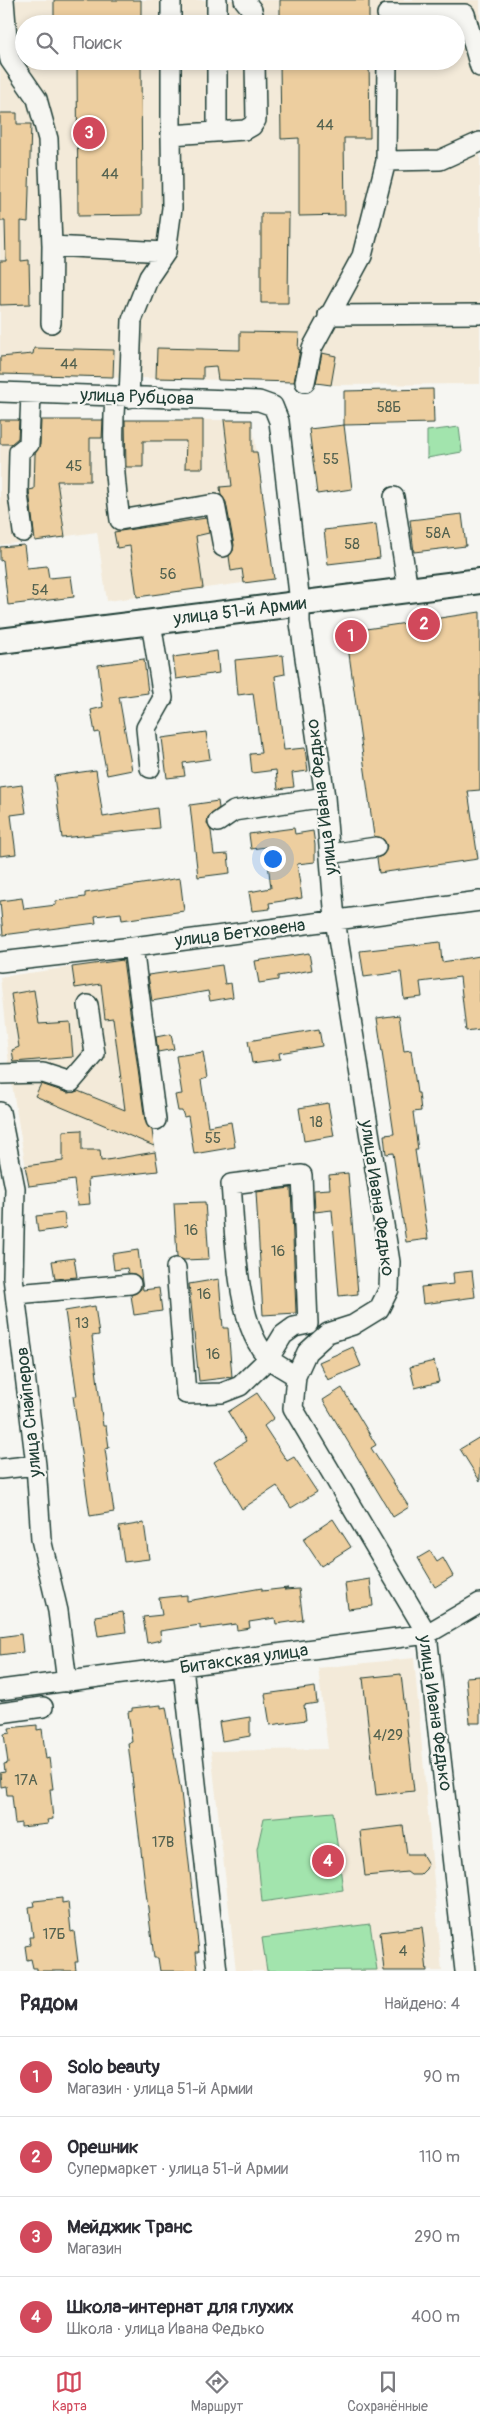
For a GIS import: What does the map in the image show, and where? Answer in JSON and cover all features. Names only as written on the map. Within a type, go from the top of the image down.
[{"type":"main road","name":"улица 51-й Армии","points":[[0,641],[480,581]]},
{"type":"street","points":[[4,0],[8,51],[10,60],[15,67]]},
{"type":"street","points":[[172,0],[172,15]]},
{"type":"street","points":[[217,0],[217,15]]},
{"type":"street","points":[[244,0],[252,10],[253,15]]},
{"type":"street","points":[[384,13],[473,10],[480,67]]},
{"type":"street","points":[[17,70],[37,99],[47,131],[52,246],[51,323]]},
{"type":"street","points":[[171,70],[172,208],[166,252],[149,277],[132,320],[122,398],[113,420],[114,482],[120,520],[215,504],[223,547]]},
{"type":"street","points":[[216,131],[217,70]]},
{"type":"street","points":[[171,135],[245,130],[252,126],[256,120],[255,70]]},
{"type":"street","points":[[305,382],[312,348],[328,315],[362,256],[386,161],[387,70]]},
{"type":"street","points":[[386,161],[440,160],[480,142]]},
{"type":"street","points":[[52,246],[166,252]]},
{"type":"street","points":[[328,315],[480,314]]},
{"type":"street","name":"улица Рубцова","points":[[0,392],[122,398],[259,401],[273,406]]},
{"type":"street","points":[[23,532],[18,494],[20,452],[29,444],[31,394]]},
{"type":"street","name":"улица Ивана Федько","points":[[273,406],[280,422],[300,603],[300,623],[325,797],[335,920],[390,1262],[389,1289],[379,1309],[353,1325],[328,1333],[307,1352],[296,1376],[293,1408],[427,1634],[465,1971]]},
{"type":"street","points":[[394,498],[408,590]]},
{"type":"street","points":[[150,768],[146,728],[163,698],[152,622]]},
{"type":"street","points":[[218,822],[234,811],[325,797]]},
{"type":"street","points":[[330,854],[376,847]]},
{"type":"street","name":"улица Бетховена","points":[[0,962],[133,947],[480,901]]},
{"type":"street","points":[[133,947],[156,1120]]},
{"type":"street","points":[[0,1074],[43,1073],[71,1082],[95,1054],[88,1005]]},
{"type":"street","name":"улица Снайперов","points":[[0,1112],[15,1188],[10,1283],[36,1465],[41,1539],[58,1611],[67,1682]]},
{"type":"street","points":[[176,1268],[186,1394],[222,1393],[240,1386],[268,1358],[283,1335],[294,1327],[308,1324],[302,1175],[231,1184],[241,1293],[250,1327],[268,1358],[296,1376]]},
{"type":"street","points":[[10,1283],[131,1284]]},
{"type":"street","points":[[0,1468],[36,1465]]},
{"type":"street","name":"Битакская улица","points":[[0,1690],[427,1634],[480,1603]]},
{"type":"street","points":[[183,1667],[217,1971]]},
{"type":"street","points":[[0,1713],[43,1707]]},
{"type":"shaded area","points":[[0,0],[480,0],[480,384],[331,385],[315,382],[0,375]]},
{"type":"shaded area","points":[[0,420],[252,420],[274,579],[107,601],[97,532],[0,545]]},
{"type":"shaded area","points":[[129,959],[158,1171],[29,1186],[10,1073],[0,977]]},
{"type":"shaded area","points":[[414,1658],[442,1971],[236,1971],[211,1751],[328,1749],[318,1668]]},
{"type":"green space","points":[[459,427],[462,452],[427,458],[427,431]]},
{"type":"green space","points":[[333,1812],[343,1890],[262,1902],[257,1849],[264,1818]]},
{"type":"green space","points":[[370,1924],[377,1970],[267,1971],[262,1938]]},
{"type":"building","points":[[54,0],[141,0],[141,15],[54,15]]},
{"type":"building","points":[[280,0],[369,0],[369,15],[280,15]]},
{"type":"building","points":[[77,70],[141,70],[142,215],[78,216]]},
{"type":"building","points":[[280,70],[369,70],[370,138],[344,138],[345,215],[299,216],[299,138],[281,139]]},
{"type":"building","points":[[0,113],[17,113],[17,124],[31,124],[28,222],[21,221],[21,261],[29,260],[30,304],[0,305],[0,261],[6,261],[5,221],[0,221]]},
{"type":"building","points":[[261,213],[289,213],[288,303],[261,303]]},
{"type":"building","points":[[240,332],[299,333],[298,349],[300,350],[294,382],[218,380],[216,366],[203,367],[203,379],[156,378],[157,348],[240,350]]},
{"type":"building","points":[[34,348],[114,350],[113,377],[0,374],[0,357],[33,354]]},
{"type":"building","points":[[322,353],[336,356],[331,385],[316,383]]},
{"type":"building","points":[[433,389],[434,423],[344,425],[344,391]]},
{"type":"building","points":[[0,420],[19,420],[18,438],[11,444],[0,444]]},
{"type":"building","points":[[41,420],[103,420],[102,438],[90,438],[90,481],[57,481],[65,537],[35,541],[29,490],[34,489],[35,454],[40,445]]},
{"type":"building","points":[[125,420],[203,420],[203,468],[185,468],[186,441],[143,441],[143,467],[126,467]]},
{"type":"building","points":[[224,420],[252,420],[252,452],[257,452],[274,579],[244,583],[242,569],[231,571],[229,556],[233,551],[234,545],[226,502],[221,495],[220,487],[232,486]]},
{"type":"building","points":[[344,425],[352,489],[317,494],[309,429]]},
{"type":"building","points":[[462,514],[466,546],[414,552],[410,520]]},
{"type":"building","points":[[206,518],[209,533],[196,536],[203,588],[137,597],[130,546],[117,548],[114,532]]},
{"type":"building","points":[[376,524],[380,558],[328,564],[324,530]]},
{"type":"building","points":[[24,545],[27,568],[47,566],[49,578],[71,576],[74,597],[8,605],[3,560],[0,561],[0,547]]},
{"type":"building","points":[[480,612],[480,790],[468,791],[478,859],[379,873],[377,858],[383,855],[387,846],[384,840],[374,836],[346,632]]},
{"type":"building","points":[[217,651],[219,673],[176,679],[173,657]]},
{"type":"building","points":[[283,655],[285,674],[275,676],[284,750],[305,748],[308,771],[292,773],[294,787],[278,789],[276,770],[252,773],[250,754],[261,753],[253,693],[238,695],[235,660]]},
{"type":"building","points":[[144,659],[148,693],[119,697],[132,770],[107,775],[99,732],[95,733],[91,710],[103,707],[98,665]]},
{"type":"building","points":[[206,732],[210,759],[183,763],[185,776],[167,778],[162,738]]},
{"type":"building","points":[[96,770],[103,817],[157,808],[159,828],[62,838],[54,776]]},
{"type":"building","points":[[22,785],[26,813],[11,815],[16,854],[0,856],[0,788]]},
{"type":"building","points":[[218,801],[219,808],[208,817],[207,823],[211,831],[214,855],[228,854],[230,873],[198,877],[190,805]]},
{"type":"building","points":[[294,828],[295,834],[313,831],[315,845],[315,862],[297,864],[302,898],[269,903],[270,909],[252,911],[249,892],[271,888],[266,847],[251,849],[249,834]]},
{"type":"building","points":[[180,878],[184,911],[122,920],[121,913],[95,916],[96,923],[3,935],[0,901],[22,898],[24,909],[56,905],[56,901],[85,897],[85,893]]},
{"type":"building","points":[[440,942],[442,962],[480,956],[480,1029],[466,1031],[460,977],[420,982],[422,997],[404,999],[401,972],[364,977],[360,951]]},
{"type":"building","points":[[309,953],[312,970],[278,976],[278,980],[259,983],[255,961]]},
{"type":"building","points":[[123,960],[145,1121],[152,1130],[154,1146],[35,1096],[41,1084],[68,1093],[78,1091],[125,1110],[113,1018],[105,1019],[101,984],[75,988],[72,967]]},
{"type":"building","points":[[222,965],[225,984],[231,983],[233,997],[210,1001],[208,991],[152,1001],[148,975]]},
{"type":"building","points":[[34,990],[39,1024],[70,1022],[73,1057],[14,1062],[12,1050],[19,1047],[11,994]]},
{"type":"building","points":[[399,1015],[404,1051],[411,1050],[417,1093],[419,1093],[421,1111],[413,1112],[418,1150],[415,1150],[428,1239],[406,1242],[393,1153],[386,1154],[384,1135],[394,1134],[377,1018]]},
{"type":"building","points":[[319,1029],[322,1046],[279,1053],[280,1059],[252,1063],[248,1041]]},
{"type":"building","points":[[171,1034],[174,1049],[158,1052],[156,1037]]},
{"type":"building","points":[[203,1052],[207,1078],[201,1080],[208,1126],[231,1122],[235,1147],[194,1154],[188,1116],[184,1117],[182,1111],[178,1111],[175,1095],[182,1094],[176,1056]]},
{"type":"building","points":[[328,1103],[334,1136],[304,1141],[299,1108]]},
{"type":"building","points":[[82,1130],[82,1150],[100,1150],[101,1161],[155,1152],[158,1171],[88,1179],[90,1204],[77,1205],[74,1180],[29,1186],[25,1166],[63,1161],[63,1131]]},
{"type":"building","points":[[348,1173],[358,1294],[339,1296],[332,1210],[315,1212],[314,1190],[330,1189],[329,1175]]},
{"type":"building","points":[[291,1188],[296,1313],[263,1315],[256,1192]]},
{"type":"building","points":[[205,1202],[209,1259],[184,1260],[177,1257],[174,1203]]},
{"type":"building","points":[[64,1213],[66,1228],[38,1232],[36,1216]]},
{"type":"building","points":[[138,1250],[143,1290],[159,1288],[162,1311],[134,1315],[131,1295],[141,1289],[140,1278],[135,1274],[128,1273],[127,1268],[114,1270],[112,1254]]},
{"type":"building","points":[[74,1258],[77,1277],[55,1279],[52,1261]]},
{"type":"building","points":[[472,1271],[475,1297],[423,1304],[421,1287],[454,1284],[453,1273]]},
{"type":"building","points":[[219,1279],[223,1328],[228,1328],[232,1377],[199,1381],[189,1284]]},
{"type":"building","points":[[95,1306],[99,1335],[92,1336],[103,1426],[106,1426],[109,1448],[105,1449],[114,1512],[90,1516],[73,1396],[77,1396],[65,1311]]},
{"type":"building","points":[[353,1347],[361,1366],[328,1380],[319,1362]]},
{"type":"building","points":[[434,1361],[439,1382],[415,1388],[410,1367]]},
{"type":"building","points":[[342,1388],[376,1445],[371,1448],[409,1507],[393,1517],[323,1400]]},
{"type":"building","points":[[257,1393],[274,1418],[264,1426],[287,1461],[294,1457],[317,1492],[291,1508],[277,1486],[242,1509],[214,1462],[246,1441],[228,1412]]},
{"type":"building","points":[[480,1437],[480,1481],[460,1449]]},
{"type":"building","points":[[333,1519],[351,1547],[321,1566],[303,1539]]},
{"type":"building","points":[[144,1523],[149,1559],[124,1562],[119,1527]]},
{"type":"building","points":[[430,1551],[437,1562],[443,1558],[453,1576],[435,1587],[418,1558]]},
{"type":"building","points":[[370,1579],[373,1606],[348,1609],[345,1583]]},
{"type":"building","points":[[262,1588],[262,1591],[288,1588],[284,1590],[299,1589],[303,1620],[276,1624],[275,1618],[249,1622],[250,1628],[237,1630],[236,1624],[200,1629],[200,1625],[160,1631],[161,1640],[147,1643],[143,1617],[162,1615],[159,1598],[187,1595],[187,1601]]},
{"type":"building","points":[[123,1612],[126,1632],[98,1636],[95,1616]]},
{"type":"building","points":[[21,1634],[23,1652],[0,1655],[0,1637]]},
{"type":"building","points":[[401,1674],[414,1791],[376,1795],[363,1678]]},
{"type":"building","points":[[480,1676],[480,1723],[470,1723],[466,1677]]},
{"type":"building","points":[[315,1687],[317,1703],[304,1705],[306,1720],[270,1725],[265,1694]]},
{"type":"building","points":[[161,1705],[161,1708],[166,1707],[181,1792],[199,1952],[196,1952],[198,1971],[160,1971],[158,1958],[154,1958],[128,1743],[132,1742],[128,1712],[132,1711],[132,1708]]},
{"type":"building","points":[[250,1717],[250,1736],[222,1741],[219,1722]]},
{"type":"building","points":[[37,1725],[37,1730],[42,1729],[46,1759],[49,1758],[53,1789],[50,1789],[53,1819],[47,1820],[48,1824],[21,1827],[21,1823],[15,1824],[12,1795],[7,1795],[6,1786],[1,1787],[0,1773],[5,1772],[4,1764],[8,1763],[4,1734],[10,1733],[9,1728]]},
{"type":"building","points":[[403,1826],[407,1854],[422,1854],[428,1864],[426,1869],[420,1875],[411,1875],[407,1872],[365,1876],[360,1831]]},
{"type":"building","points":[[62,1898],[62,1903],[68,1902],[71,1932],[74,1931],[78,1962],[75,1962],[76,1971],[37,1971],[37,1968],[33,1968],[31,1959],[27,1960],[25,1946],[30,1945],[29,1937],[33,1937],[29,1907],[35,1906],[34,1901]]},
{"type":"building","points":[[422,1927],[427,1971],[384,1971],[380,1932]]},
{"type":"place","name":"Мейджик Транс","points":[[89,133]]},
{"type":"place","name":"Орешник","points":[[424,624]]},
{"type":"place","name":"Solo beauty","points":[[351,636]]},
{"type":"place","name":"Школа-интернат для глухих","points":[[328,1861]]}]
